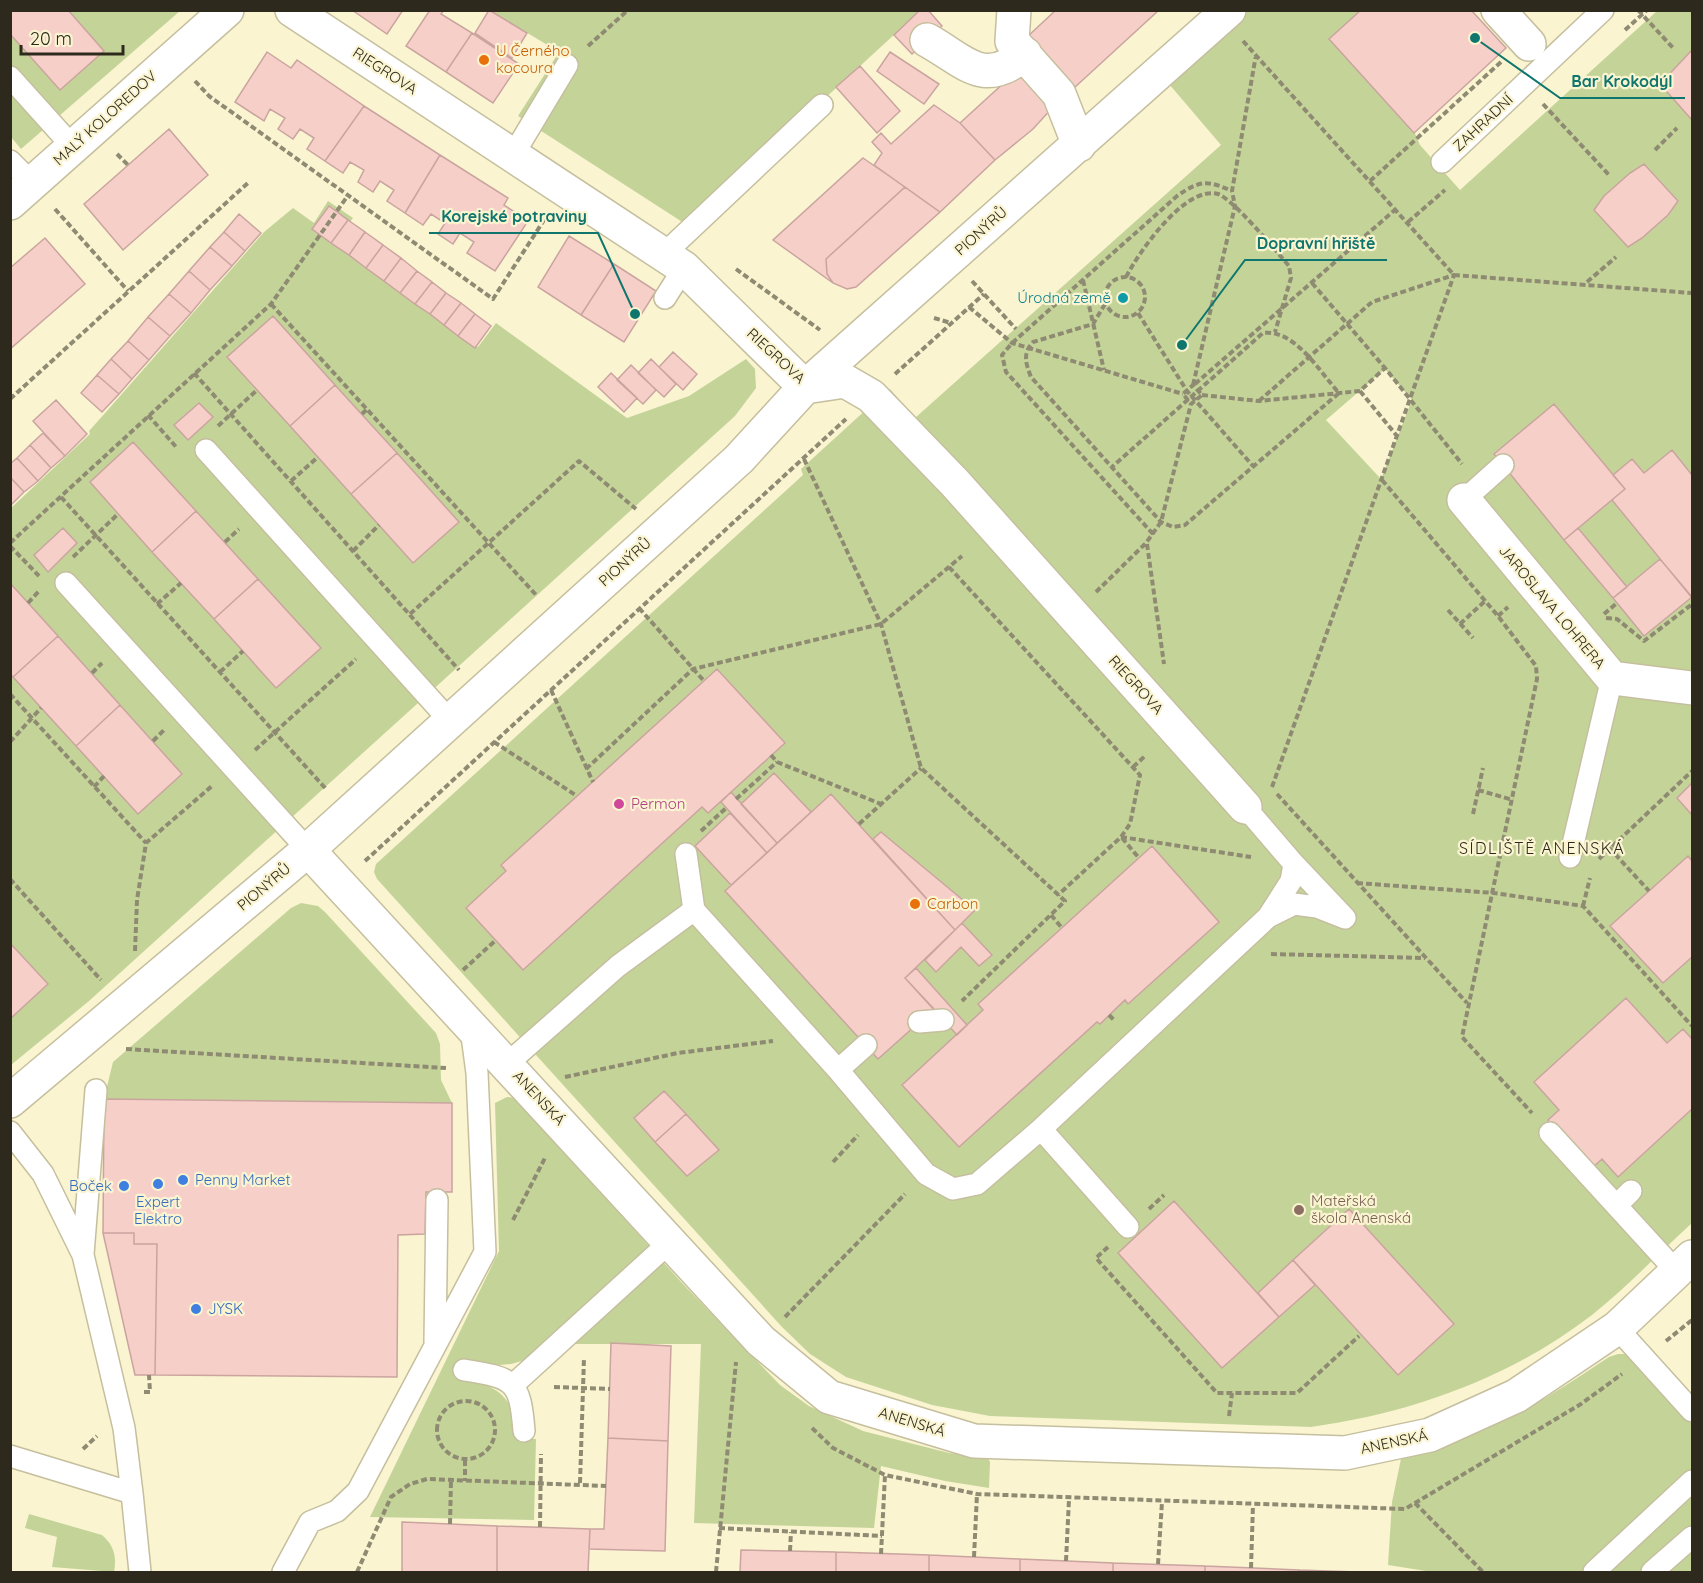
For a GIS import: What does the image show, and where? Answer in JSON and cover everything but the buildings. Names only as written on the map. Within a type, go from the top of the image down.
[{"type":"street","name":"MALÝ KOLOREDOV","points":[[18,183],[72,146],[227,10]]},
{"type":"street","name":"RIEGROVA","points":[[292,10],[674,261],[805,387],[845,381],[871,396],[955,483],[1245,807]]},
{"type":"street","points":[[1014,10],[1012,41],[1059,94],[1078,145]]},
{"type":"street","points":[[1498,10],[1527,42]]},
{"type":"street","name":"PIONÝRŮ","points":[[10,1101],[308,850],[441,710],[739,459],[805,387],[1225,14]]},
{"type":"street","points":[[927,40],[985,73],[999,71],[1025,54]]},
{"type":"street","name":"JAROSLAVA LOHRERA","points":[[1471,493],[1612,678],[1692,688]]},
{"type":"street","name":"ANENSKÁ","points":[[308,850],[671,1241],[749,1348],[830,1397],[974,1441],[1345,1453],[1430,1435],[1516,1396],[1617,1328],[1685,1264]]},
{"type":"lane","name":"ZAHRADNÍ","points":[[1442,162],[1603,10]]},
{"type":"lane","points":[[513,155],[567,65]]},
{"type":"lane","points":[[10,77],[72,146]]},
{"type":"lane","points":[[665,298],[674,261],[822,105]]},
{"type":"lane","points":[[206,450],[441,710]]},
{"type":"lane","points":[[1471,493],[1503,465]]},
{"type":"lane","points":[[56,583],[308,850]]},
{"type":"lane","points":[[1570,857],[1612,678]]},
{"type":"lane","points":[[686,854],[694,910],[838,1070],[926,1174],[953,1189],[977,1184],[1041,1129],[1268,917],[1294,904],[1317,907],[1345,918],[1245,807]]},
{"type":"lane","points":[[1268,917],[1291,881],[1294,864]]},
{"type":"lane","points":[[507,1064],[618,966],[694,910]]},
{"type":"lane","points":[[919,1022],[943,1020]]},
{"type":"lane","points":[[283,1572],[310,1522],[337,1511],[358,1491],[485,1252],[477,1073],[470,1025]]},
{"type":"lane","points":[[838,1070],[866,1045]]},
{"type":"lane","points":[[83,1255],[96,1090]]},
{"type":"lane","points":[[1041,1129],[1128,1227]]},
{"type":"lane","points":[[10,1132],[43,1174],[83,1255],[124,1428],[140,1572]]},
{"type":"lane","points":[[1550,1133],[1624,1198],[1685,1264]]},
{"type":"lane","points":[[435,1346],[437,1200]]},
{"type":"lane","points":[[513,1385],[671,1241]]},
{"type":"lane","points":[[1617,1328],[1692,1411]]},
{"type":"lane","points":[[464,1370],[499,1376],[513,1385],[522,1401],[524,1431]]},
{"type":"lane","points":[[10,1456],[132,1493]]},
{"type":"lane","points":[[1594,1572],[1692,1481]]},
{"type":"lane","points":[[1652,1572],[1692,1537]]},
{"type":"path","points":[[567,65],[628,10]]},
{"type":"path","points":[[1638,10],[1674,49]]},
{"type":"path","points":[[1225,14],[1256,55],[1454,275]]},
{"type":"path","points":[[614,22],[620,28]]},
{"type":"path","points":[[1370,181],[1527,42]]},
{"type":"path","points":[[1193,385],[1235,207],[1232,191],[1256,55]]},
{"type":"path","points":[[174,56],[208,96],[493,298],[547,214]]},
{"type":"path","points":[[1542,104],[1609,175]]},
{"type":"path","points":[[1655,150],[1677,128]]},
{"type":"path","points":[[110,147],[129,166]]},
{"type":"path","points":[[1153,534],[1006,372],[1002,355],[1012,343],[1191,187],[1210,181],[1232,191]]},
{"type":"path","points":[[11,397],[249,182]]},
{"type":"path","points":[[18,183],[128,291]]},
{"type":"path","points":[[56,583],[10,545],[148,415],[271,304],[349,194]]},
{"type":"path","points":[[1126,277],[1145,244],[1179,210],[1198,196],[1218,194],[1235,207],[1288,266],[1291,278],[1275,332]]},
{"type":"path","points":[[538,208],[557,220]]},
{"type":"path","points":[[1183,394],[1396,209]]},
{"type":"path","points":[[1586,283],[1617,257]]},
{"type":"path","points":[[951,258],[1016,329]]},
{"type":"path","points":[[1268,833],[1272,788],[1381,480],[1412,400],[1454,275]]},
{"type":"path","points":[[1259,401],[1372,302],[1454,275],[1692,292]]},
{"type":"path","points":[[1105,304],[1115,316],[1131,317],[1138,313],[1145,299],[1144,291],[1134,279],[1126,277],[1111,281],[1106,288],[1105,304],[1093,324],[1034,342],[1029,347],[1025,362],[1031,377],[1161,522],[1173,527],[1185,525],[1339,393]]},
{"type":"path","points":[[1083,280],[1104,370]]},
{"type":"path","points":[[1312,283],[1412,400],[1471,493]]},
{"type":"path","points":[[365,867],[366,860],[984,294]]},
{"type":"path","points":[[271,304],[368,408],[541,601]]},
{"type":"path","points":[[969,307],[1012,343],[1183,394],[1191,405]]},
{"type":"path","points":[[1138,313],[1187,391],[1253,466]]},
{"type":"path","points":[[1112,467],[1263,333],[1275,332],[1294,342],[1339,393]]},
{"type":"path","points":[[1193,385],[1202,395],[1259,401],[1360,391],[1385,368]]},
{"type":"path","points":[[194,373],[462,673],[441,710]]},
{"type":"path","points":[[1360,391],[1398,436]]},
{"type":"path","points":[[1074,615],[1146,543],[1161,522],[1191,405],[1202,395]]},
{"type":"path","points":[[362,414],[368,408]]},
{"type":"path","points":[[148,415],[185,457]]},
{"type":"path","points":[[291,481],[318,458]]},
{"type":"path","points":[[804,459],[881,624],[921,768],[1065,901],[961,1002]]},
{"type":"path","points":[[410,614],[579,461],[641,512]]},
{"type":"path","points":[[1381,480],[1485,601],[1536,666],[1537,679],[1513,800],[1494,893],[1467,1003],[1462,1037],[1550,1133]]},
{"type":"path","points":[[61,497],[331,795]]},
{"type":"path","points":[[225,542],[246,523]]},
{"type":"path","points":[[353,550],[379,525]]},
{"type":"path","points":[[1146,543],[1166,673]]},
{"type":"path","points":[[586,769],[693,669],[881,624],[962,556]]},
{"type":"path","points":[[949,567],[1140,775],[1130,824],[1120,837],[1058,895]]},
{"type":"path","points":[[157,603],[181,583]]},
{"type":"path","points":[[1461,624],[1485,601]]},
{"type":"path","points":[[1599,618],[1617,619],[1644,641],[1692,605]]},
{"type":"path","points":[[639,608],[704,681]]},
{"type":"path","points":[[1448,610],[1473,638]]},
{"type":"path","points":[[220,672],[243,651]]},
{"type":"path","points":[[551,690],[592,782]]},
{"type":"path","points":[[10,694],[146,843]]},
{"type":"path","points":[[10,742],[41,708]]},
{"type":"path","points":[[494,742],[577,796]]},
{"type":"path","points":[[771,755],[777,762],[881,804]]},
{"type":"path","points":[[1133,767],[1145,756]]},
{"type":"path","points":[[736,798],[777,762]]},
{"type":"path","points":[[859,824],[921,768]]},
{"type":"path","points":[[1473,814],[1483,768]]},
{"type":"path","points":[[1593,866],[1692,771]]},
{"type":"path","points":[[94,787],[104,776]]},
{"type":"path","points":[[1478,790],[1513,800]]},
{"type":"path","points":[[1120,837],[1140,858]]},
{"type":"path","points":[[1120,837],[1294,864]]},
{"type":"path","points":[[1600,837],[1649,891]]},
{"type":"path","points":[[10,879],[104,983]]},
{"type":"path","points":[[1347,880],[1358,884],[1494,893],[1583,906],[1692,1026]]},
{"type":"path","points":[[1051,915],[1062,928]]},
{"type":"path","points":[[456,977],[496,940]]},
{"type":"path","points":[[1227,953],[1425,958]]},
{"type":"path","points":[[559,1078],[678,1053],[806,1036]]},
{"type":"path","points":[[114,1048],[446,1069],[446,1060]]},
{"type":"path","points":[[832,1162],[877,1115]]},
{"type":"path","points":[[485,1252],[499,1247],[550,1149]]},
{"type":"path","points":[[716,1572],[718,1528],[749,1348],[926,1174]]},
{"type":"path","points":[[1164,1196],[1096,1258],[1217,1393],[1297,1393],[1359,1336]]},
{"type":"path","points":[[1659,1347],[1692,1320]]},
{"type":"path","points":[[1228,1423],[1232,1393]]},
{"type":"path","points":[[465,1399],[487,1408],[496,1429],[488,1450],[465,1460],[445,1452],[435,1430],[444,1409],[465,1399]]},
{"type":"path","points":[[80,1450],[88,1447],[100,1430]]},
{"type":"path","points":[[465,1460],[465,1481]]},
{"type":"path","points":[[881,1554],[885,1475]]},
{"type":"path","points":[[357,1572],[391,1497],[410,1484],[428,1479],[606,1486]]},
{"type":"path","points":[[450,1524],[451,1480]]},
{"type":"path","points":[[974,1557],[977,1494]]},
{"type":"path","points":[[1066,1561],[1069,1499]]},
{"type":"path","points":[[1158,1564],[1162,1502]]},
{"type":"path","points":[[1415,1503],[1483,1572]]},
{"type":"path","points":[[1251,1568],[1253,1505]]},
{"type":"path","points":[[718,1528],[882,1536]]},
{"type":"path","points":[[790,1551],[791,1532]]},
{"type":"green space","points":[[10,11],[180,11],[21,149],[11,137]]},
{"type":"green space","points":[[491,11],[920,11],[687,225],[518,116],[559,52]]},
{"type":"green space","points":[[1248,11],[1361,11],[1420,145],[1460,190],[1657,11],[1692,11],[1692,1223],[1592,1315],[1528,1357],[1459,1389],[1423,1402],[1349,1421],[1311,1427],[990,1416],[932,1405],[846,1377],[810,1354],[782,1327],[377,879],[374,872],[376,864],[803,475],[801,469],[880,397],[890,389],[915,418],[1221,145],[1169,84]],"holes":[[[1385,369],[1412,400],[1381,479],[1326,420]]]},
{"type":"green space","points":[[328,201],[353,218],[334,243],[478,347],[496,323],[627,418],[689,396],[746,359],[755,369],[756,388],[735,416],[89,1001],[11,1065],[11,508],[90,434],[89,431],[264,232],[293,208],[314,223]]},
{"type":"green space","points":[[301,903],[318,906],[325,912],[436,1033],[440,1044],[441,1080],[452,1103],[104,1099],[113,1062],[291,908]]},
{"type":"green space","points":[[507,1097],[516,1098],[682,1283],[780,1385],[809,1406],[863,1431],[949,1453],[987,1457],[990,1462],[989,1488],[945,1481],[881,1466],[874,1528],[694,1523],[701,1344],[550,1344],[525,1360],[511,1364],[488,1366],[463,1360],[459,1378],[485,1385],[502,1395],[513,1412],[519,1438],[536,1439],[534,1520],[370,1517],[499,1251],[495,1103]]},
{"type":"green space","points":[[1627,1354],[1692,1419],[1692,1572],[1432,1572],[1388,1565],[1392,1502],[1402,1454],[1460,1439],[1486,1429],[1535,1404],[1609,1357]]},
{"type":"green space","points":[[29,1514],[102,1535],[114,1552],[114,1572],[52,1567],[57,1537],[25,1528]]},
{"type":"place","name":"Bar Krokodýl","points":[[1475,38]]},
{"type":"place","name":"U Černého kocoura","points":[[484,60]]},
{"type":"place","name":"Úrodná země","points":[[1123,298]]},
{"type":"place","name":"Korejské potraviny","points":[[635,314]]},
{"type":"place","name":"Dopravní hřiště","points":[[1182,345]]},
{"type":"place","name":"Permon","points":[[619,804]]},
{"type":"place","name":"Carbon","points":[[915,904]]},
{"type":"place","name":"Penny Market","points":[[183,1180]]},
{"type":"place","name":"Expert Elektro","points":[[158,1184]]},
{"type":"place","name":"Boček","points":[[124,1186]]},
{"type":"place","name":"Mateřská škola Anenská","points":[[1299,1210]]},
{"type":"place","name":"JYSK","points":[[196,1309]]},
{"type":"district","name":"SÍDLIŠTĚ ANENSKÁ","points":[[1542,848]]}]
